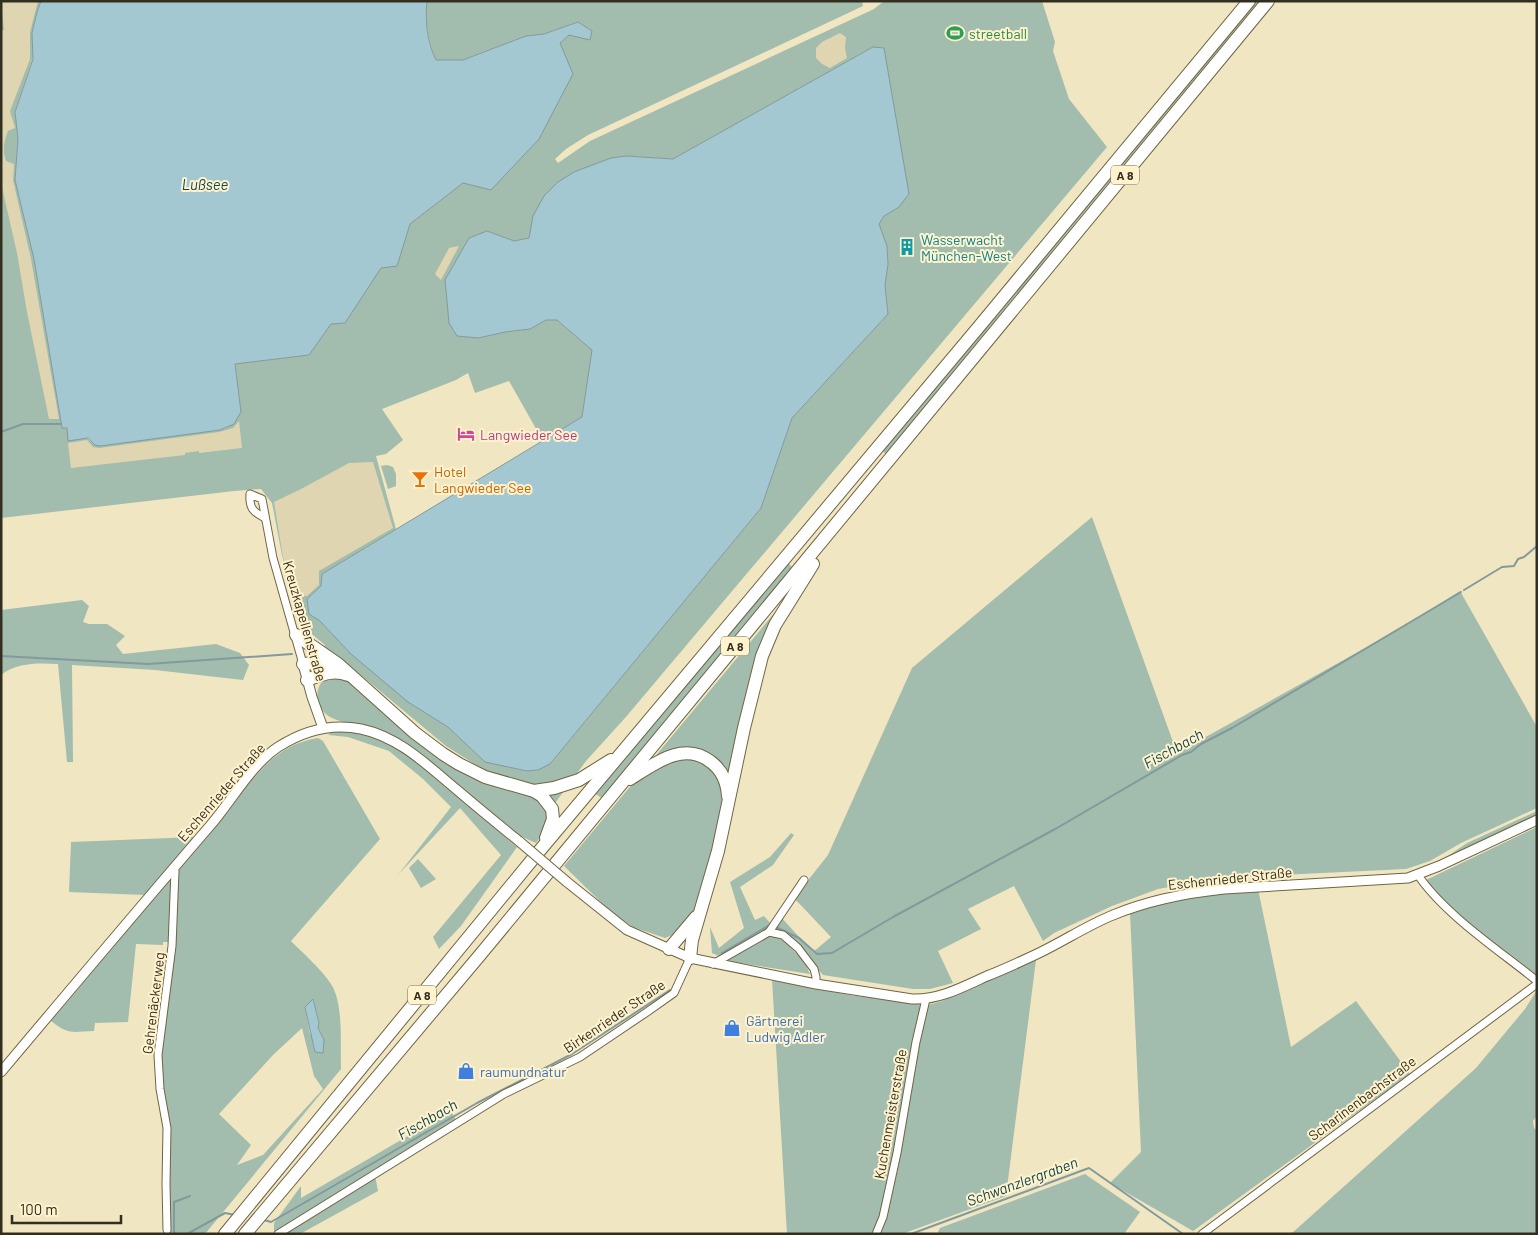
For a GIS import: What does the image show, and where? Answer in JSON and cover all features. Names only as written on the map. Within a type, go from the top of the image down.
[{"type":"highway","name":"A 8","points":[[226,1234],[541,849],[1248,1]]},
{"type":"highway","name":"A 8","points":[[245,1234],[621,785],[1268,1]]},
{"type":"highway","points":[[690,958],[692,940],[716,860],[744,728],[762,656],[775,625],[810,567],[844,524],[850,508]]},
{"type":"highway","points":[[296,635],[338,664],[415,733],[443,754],[485,777],[534,791],[542,796],[552,809],[553,819],[541,849]]},
{"type":"highway","points":[[303,664],[328,662],[338,664]]},
{"type":"highway","points":[[307,680],[331,672],[340,672],[350,676]]},
{"type":"highway","points":[[621,785],[666,757],[678,753],[692,753],[706,757],[718,767],[725,780],[728,804]]},
{"type":"highway","points":[[534,791],[554,788],[579,780],[622,754]]},
{"type":"highway","points":[[669,950],[700,913]]},
{"type":"street","name":"Kreuzkapellenstraße","points":[[266,520],[273,558],[322,728]]},
{"type":"street","name":"Eschenrieder Straße","points":[[1,1072],[268,754],[299,736],[322,728],[361,729],[386,736],[408,749],[627,930],[669,950],[713,964],[763,972],[816,984],[912,999],[926,999],[947,994],[1039,953],[1113,915],[1150,902],[1193,892],[1266,885],[1392,880],[1418,875],[1537,820]]},
{"type":"street","name":"Gehrenäckerweg","points":[[168,1230],[166,1184],[167,1128],[160,1089],[158,1055],[172,946],[175,897],[175,871],[173,868]]},
{"type":"street","name":"Scharinenbachstraße","points":[[1202,1234],[1537,982],[1461,920],[1427,888],[1418,875]]},
{"type":"street","points":[[713,964],[769,932],[804,880]]},
{"type":"street","points":[[769,932],[783,935],[798,948],[814,969],[816,984]]},
{"type":"street","name":"Birkenrieder Straße","points":[[278,1234],[504,1094],[580,1057],[674,993],[690,958]]},
{"type":"street","name":"Kuchenmeisterstraße","points":[[876,1234],[883,1217],[897,1154],[916,1042],[926,999]]},
{"type":"green space","points":[[1,1],[41,1],[32,33],[33,57],[15,112],[18,139],[15,180],[34,259],[62,428],[76,431],[95,445],[220,430],[228,427],[241,412],[235,364],[309,355],[331,324],[345,323],[381,267],[397,265],[410,224],[463,183],[491,189],[539,139],[560,43],[569,35],[578,22],[544,34],[526,36],[463,60],[436,60],[428,31],[427,1],[862,1],[863,6],[588,135],[566,149],[555,159],[558,163],[590,141],[874,9],[884,1],[1042,1],[1055,42],[1053,51],[1069,99],[1107,147],[625,718],[586,761],[547,814],[546,826],[536,843],[515,833],[499,822],[400,739],[379,729],[339,721],[323,711],[318,702],[317,693],[324,679],[348,678],[399,722],[503,788],[476,765],[446,746],[344,661],[322,650],[325,645],[308,631],[303,623],[294,599],[282,555],[272,503],[261,489],[1,518]],"holes":[[[873,47],[884,48],[899,207],[884,216],[879,224],[885,242],[888,264],[885,285],[888,314],[792,418],[761,508],[550,764],[485,762],[448,727],[351,654],[320,621],[309,614],[307,599],[321,586],[322,574],[396,529],[376,456],[386,454],[403,440],[382,409],[456,380],[468,373],[475,393],[509,381],[543,441],[582,417],[592,350],[557,320],[546,320],[530,329],[478,338],[487,231],[514,241],[530,238],[533,216],[574,172],[626,156],[673,159]]]},
{"type":"green space","points":[[1254,1],[1259,1],[886,454],[882,451]]},
{"type":"green space","points":[[381,466],[393,467],[396,474],[396,486],[388,489]]},
{"type":"green space","points":[[1092,517],[1177,753],[1401,628],[1460,591],[1537,727],[1537,808],[1461,843],[1430,861],[1406,869],[1257,876],[1198,882],[1158,889],[1112,906],[1054,933],[1043,941],[1014,886],[968,909],[981,929],[938,951],[953,983],[930,989],[913,989],[823,975],[784,934],[767,931],[721,957],[712,953],[710,927],[719,948],[744,928],[730,882],[770,857],[791,833],[794,835],[773,865],[740,887],[755,920],[764,916],[771,924],[779,915],[813,952],[831,937],[794,898],[828,855],[912,668]]},
{"type":"green space","points":[[787,562],[793,568],[602,798],[594,793]]},
{"type":"green space","points":[[786,599],[763,645],[706,889],[697,908],[677,933],[665,938],[633,927],[613,914],[564,866]]},
{"type":"green space","points":[[82,600],[89,606],[83,622],[107,624],[125,636],[116,645],[123,654],[216,644],[240,653],[249,665],[243,680],[155,670],[72,665],[73,762],[67,762],[58,664],[21,666],[1,675],[1,610]]},
{"type":"green space","points":[[333,731],[366,733],[406,751],[517,847],[461,926],[439,949],[433,937],[501,855],[460,808],[398,875],[451,807],[423,779],[389,751],[348,737],[328,735]]},
{"type":"green space","points":[[318,738],[323,741],[380,839],[291,941],[322,972],[335,992],[340,1013],[341,1069],[205,1234],[171,1234],[160,1067],[178,872],[264,766],[275,756],[302,742]],"holes":[[[313,999],[319,1023],[318,1028],[324,1040],[310,1034],[305,1007]],[[302,1028],[314,1076],[323,1089],[263,1155],[237,1165],[251,1145],[219,1114],[273,1055]]]},
{"type":"green space","points":[[1537,811],[1537,817],[1442,860],[1467,843]]},
{"type":"green space","points":[[1537,827],[1537,977],[1462,919],[1430,888],[1426,880]]},
{"type":"green space","points":[[194,837],[145,895],[69,892],[71,842]]},
{"type":"green space","points":[[418,859],[436,879],[421,888],[409,868]]},
{"type":"green space","points":[[172,877],[170,942],[163,942],[163,945],[136,944],[128,1022],[95,1023],[94,1031],[75,1032],[66,1031],[51,1021]]},
{"type":"green space","points":[[1258,889],[1291,1047],[1356,1001],[1410,1074],[1193,1231],[1110,1183],[1141,1152],[1130,913],[1175,899]]},
{"type":"green space","points":[[770,935],[785,941],[805,963],[810,974],[727,961]]},
{"type":"green space","points":[[1036,960],[1006,1196],[902,1234],[787,1234],[772,979],[849,995],[928,1005],[942,1001]]},
{"type":"green space","points":[[1537,990],[1537,1116],[1533,1121],[1534,1128],[1537,1131],[1537,1234],[1291,1234],[1476,1068],[1525,1009]]},
{"type":"green space","points":[[451,1111],[456,1120],[374,1170],[378,1191],[300,1234],[274,1234],[274,1223],[301,1186],[301,1198]]},
{"type":"green space","points":[[1085,1174],[1140,1212],[1124,1234],[937,1234],[940,1228]]},
{"type":"sand","points":[[1,1],[38,1],[30,32],[30,59],[10,111],[15,128],[8,131],[4,149],[6,161],[14,164],[13,180],[31,259],[59,419],[49,419],[17,253],[1,183],[1,31],[4,30]]},
{"type":"sand","points":[[840,33],[846,37],[845,48],[847,58],[830,68],[816,58],[816,48],[822,42]]},
{"type":"sand","points":[[459,246],[441,280],[435,274],[449,248]]},
{"type":"sand","points":[[239,421],[242,448],[199,453],[199,451],[185,453],[185,455],[71,468],[68,443],[87,440],[93,447],[99,448],[219,432],[233,428]]},
{"type":"sand","points":[[373,462],[393,528],[319,571],[319,585],[307,596],[294,595],[283,557],[274,502],[349,463]]},
{"type":"water","name":"Lußsee","points":[[41,1],[427,1],[427,31],[436,60],[463,60],[526,36],[544,34],[578,22],[592,31],[590,40],[569,35],[560,43],[573,74],[539,139],[491,190],[463,183],[410,224],[397,266],[381,268],[345,323],[331,324],[309,355],[235,364],[241,412],[234,424],[220,430],[100,446],[95,445],[88,438],[68,441],[67,428],[62,428],[34,259],[15,180],[18,139],[15,112],[33,59],[32,33]]},
{"type":"water","name":"Langwieder See","points":[[873,47],[884,48],[909,194],[899,207],[884,216],[879,224],[887,246],[888,264],[885,285],[888,314],[792,418],[761,508],[550,764],[538,770],[527,771],[485,762],[448,727],[408,702],[351,654],[320,621],[309,614],[307,599],[321,586],[322,574],[582,417],[592,350],[557,320],[546,320],[530,329],[478,338],[457,336],[449,323],[445,280],[469,238],[487,231],[514,241],[529,238],[533,216],[544,196],[558,182],[574,172],[611,158],[626,156],[673,159]]},
{"type":"water","points":[[313,999],[319,1023],[318,1028],[324,1040],[323,1053],[315,1052],[305,1007]]},
{"type":"waterway","points":[[1,432],[23,424],[61,424]]},
{"type":"waterway","name":"Fischbach","points":[[1464,590],[1502,567],[1514,566],[1518,559],[1524,557],[1537,546]]},
{"type":"waterway","name":"Fischbach","points":[[778,928],[799,938],[817,954],[832,953],[893,917],[1057,828],[1182,755],[1191,752],[1201,744],[1232,728],[1461,592]]},
{"type":"waterway","points":[[1,656],[148,664],[292,654]]},
{"type":"waterway","points":[[722,953],[768,926]]},
{"type":"waterway","name":"Fischbach","points":[[264,1220],[271,1222],[477,1103],[572,1054],[670,990]]},
{"type":"waterway","name":"Schwanzlergraben","points":[[911,1234],[1089,1168],[1183,1234]]},
{"type":"waterway","points":[[174,1234],[174,1202],[190,1196]]},
{"type":"waterway","name":"Fischbach","points":[[187,1234],[225,1213],[235,1215]]},
{"type":"place","name":"streetball","points":[[955,33]]},
{"type":"place","name":"Wasserwacht München-West","points":[[907,247]]},
{"type":"place","name":"Langwieder See","points":[[466,434]]},
{"type":"place","name":"Hotel Langwieder See","points":[[420,479]]},
{"type":"place","name":"Gärtnerei Ludwig Adler","points":[[732,1028]]},
{"type":"place","name":"raumundnatur","points":[[466,1071]]}]
